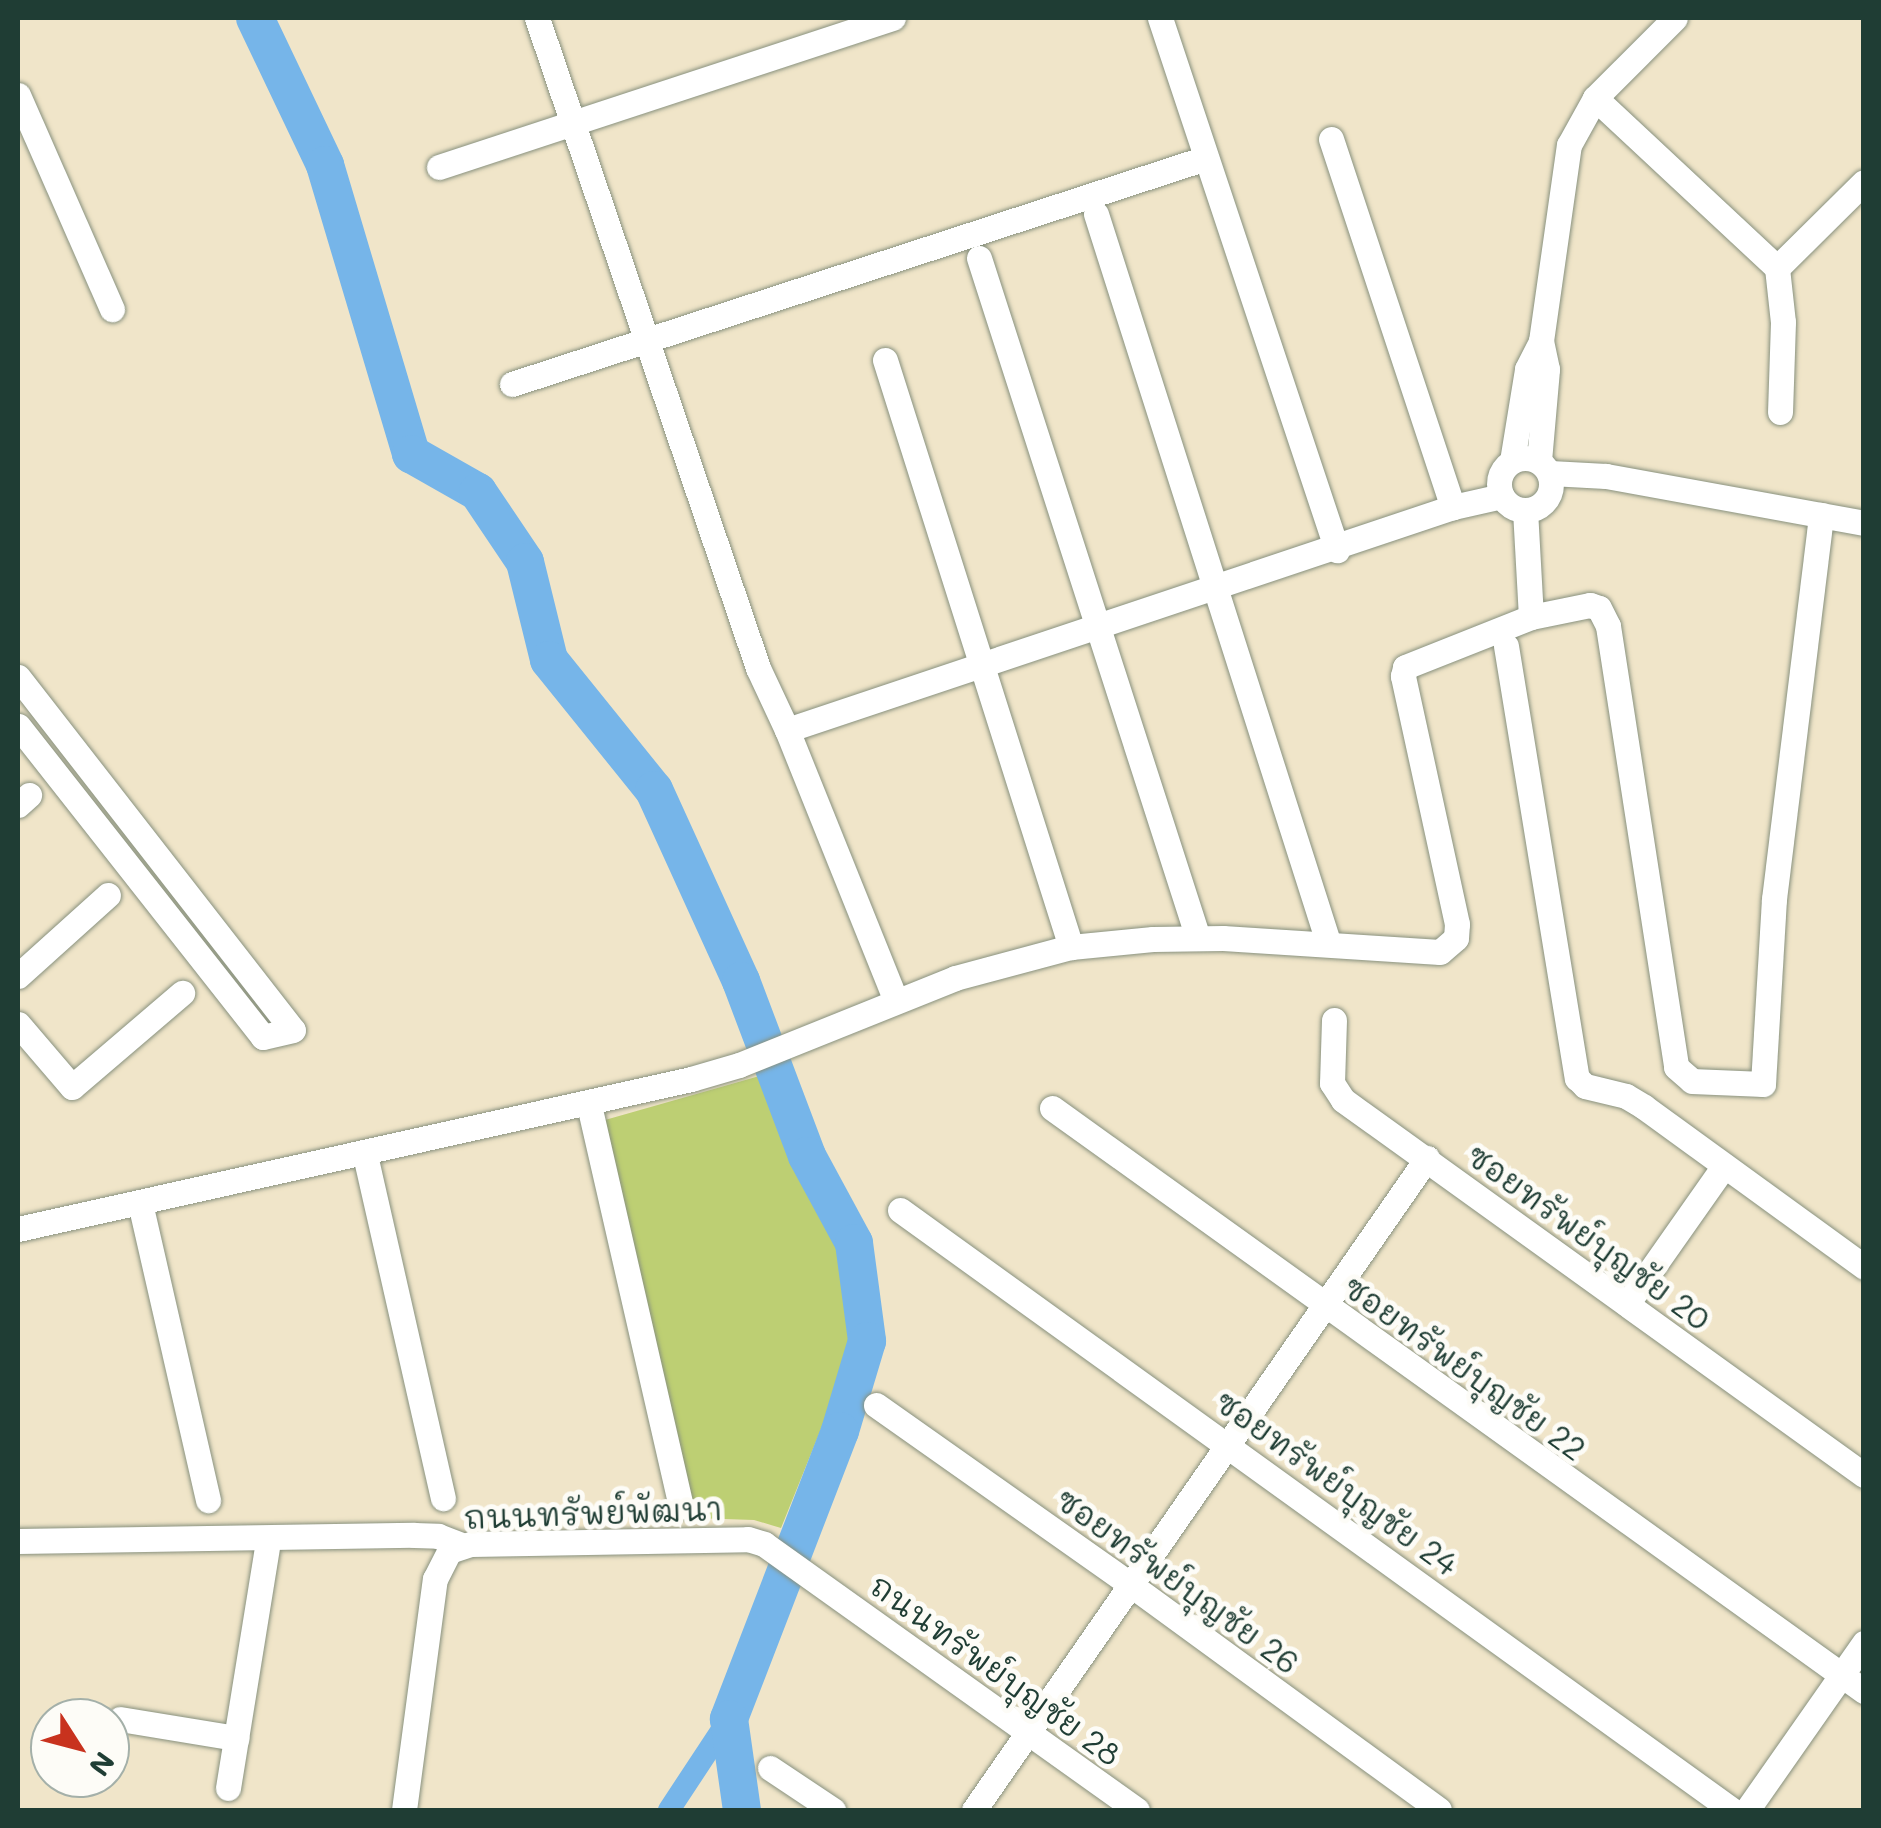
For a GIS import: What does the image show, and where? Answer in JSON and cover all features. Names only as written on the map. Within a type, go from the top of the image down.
[{"type":"street","points":[[538,18],[758,668],[787,730],[895,999]]},
{"type":"street","points":[[439,167],[893,18]]},
{"type":"street","points":[[1160,18],[1336,550]]},
{"type":"street","points":[[1502,496],[1499,483],[1512,461],[1526,369],[1541,340],[1570,145],[1594,98],[1675,18]]},
{"type":"street","points":[[18,96],[112,308]]},
{"type":"street","points":[[1594,98],[1777,268],[1783,322],[1780,412]]},
{"type":"street","points":[[1331,139],[1453,508]]},
{"type":"street","points":[[512,384],[1206,158]]},
{"type":"street","points":[[1777,268],[1864,182]]},
{"type":"street","points":[[1096,214],[1328,942]]},
{"type":"street","points":[[978,258],[1100,625],[1198,938]]},
{"type":"street","points":[[1525,510],[1548,499],[1544,467],[1547,368],[1541,340]]},
{"type":"street","points":[[885,360],[1072,947]]},
{"type":"street","points":[[1512,461],[1525,457],[1544,467],[1864,523]]},
{"type":"street","points":[[787,730],[1217,590],[1453,508],[1502,496],[1525,510]]},
{"type":"street","points":[[1525,510],[1531,617]]},
{"type":"street","points":[[18,1229],[589,1105],[739,1065],[895,999],[1016,960],[1072,947],[1198,938],[1328,942],[1440,952],[1456,938],[1439,825],[1403,676],[1410,661],[1531,617],[1590,605],[1605,615],[1676,1067],[1692,1081],[1763,1084],[1774,899],[1821,515]]},
{"type":"street","points":[[1506,646],[1577,1078],[1585,1086],[1635,1101],[1864,1267]]},
{"type":"street","points":[[18,677],[293,1030],[263,1037],[18,726]]},
{"type":"street","points":[[18,976],[108,895]]},
{"type":"street","points":[[18,1026],[72,1087],[182,993]]},
{"type":"street","name":"ซอยทรัพย์บุญชัย 20","points":[[1334,1020],[1334,1092],[1864,1476]]},
{"type":"street","points":[[589,1105],[681,1506]]},
{"type":"street","name":"ซอยทรัพย์บุญชัย 22","points":[[1052,1108],[1840,1677],[1864,1690]]},
{"type":"street","points":[[365,1154],[443,1498]]},
{"type":"street","points":[[974,1810],[1427,1158]]},
{"type":"street","points":[[1627,1304],[1724,1166]]},
{"type":"street","points":[[140,1203],[208,1500]]},
{"type":"street","name":"ซอยทรัพย์บุญชัย 24","points":[[900,1210],[1231,1445],[1732,1810]]},
{"type":"street","name":"ซอยทรัพย์บุญชัย 26","points":[[876,1406],[1132,1584],[1439,1810]]},
{"type":"street","points":[[18,1541],[426,1536],[460,1545]]},
{"type":"street","name":"ถนนทรัพย์พัฒนา","points":[[404,1810],[436,1579],[449,1551],[460,1545],[738,1539],[764,1544]]},
{"type":"street","points":[[228,1788],[268,1540]]},
{"type":"street","name":"ถนนทรัพย์บุญชัย 28","points":[[764,1544],[1138,1810]]},
{"type":"street","points":[[1747,1810],[1864,1643]]},
{"type":"street","points":[[130,1721],[236,1738]]},
{"type":"street","points":[[770,1768],[833,1810]]},
{"type":"green space","points":[[763,1075],[840,1244],[855,1318],[836,1392],[781,1528],[754,1520],[695,1518],[605,1120]]},
{"type":"waterway","points":[[255,18],[325,165],[411,454],[478,492],[525,562],[549,660],[654,790],[741,981],[807,1156],[854,1243],[867,1341],[840,1431],[729,1719],[742,1810]]},
{"type":"waterway","points":[[669,1810],[729,1719]]}]
